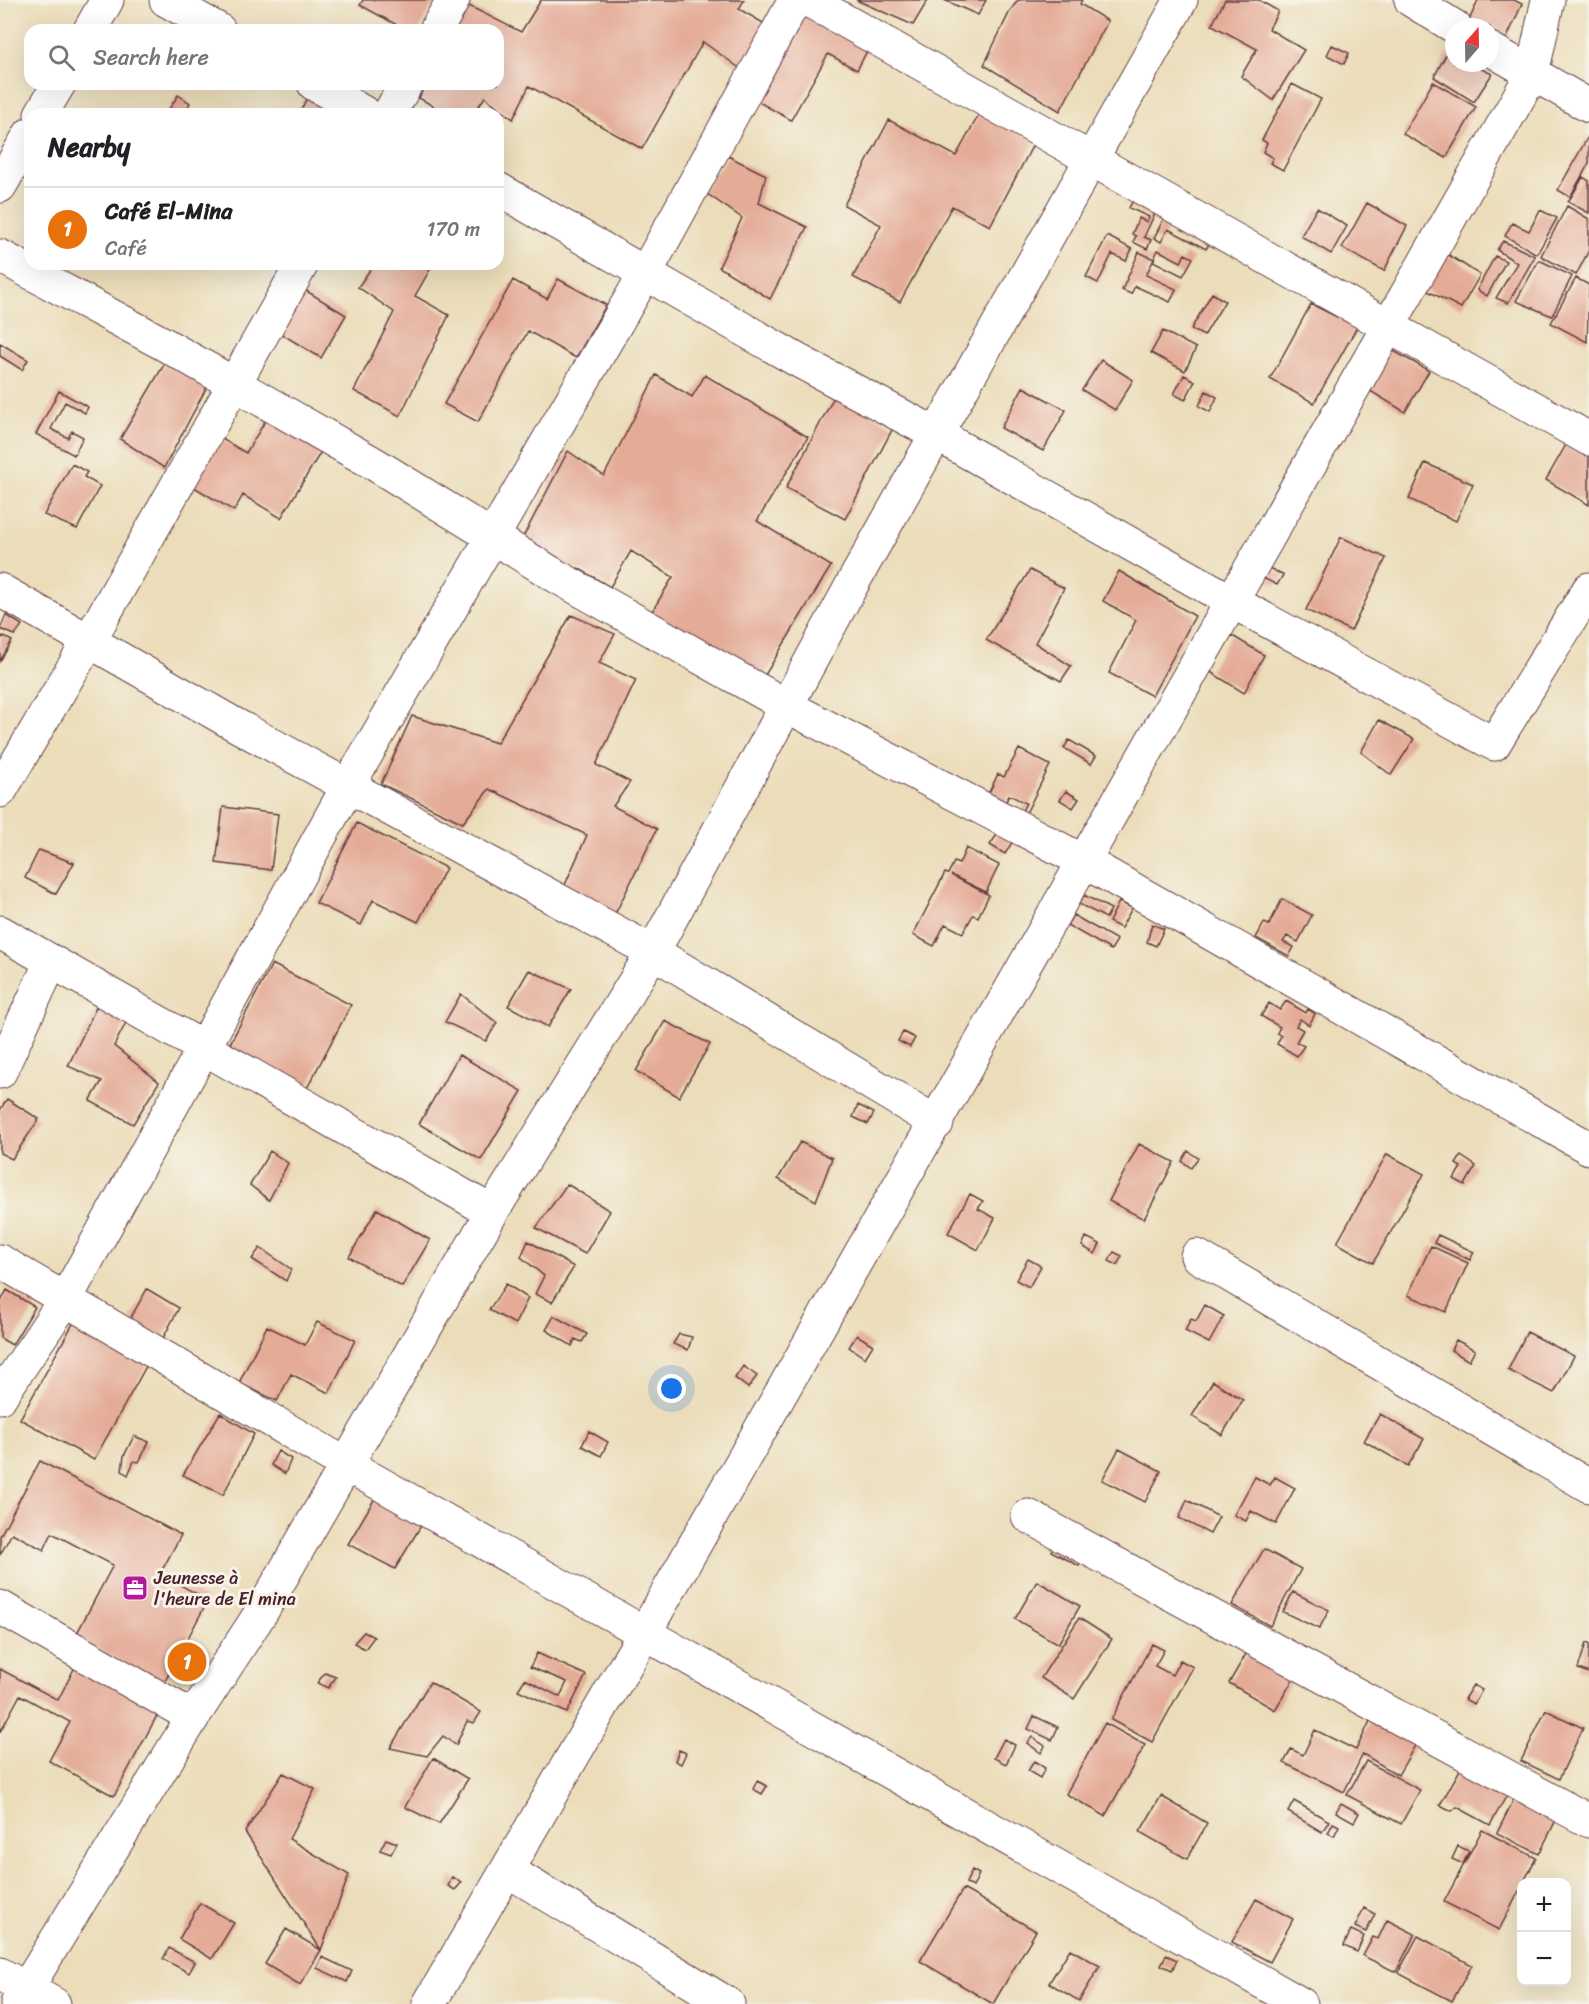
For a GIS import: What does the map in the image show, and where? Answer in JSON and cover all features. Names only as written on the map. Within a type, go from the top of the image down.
[{"type":"street","points":[[93,24],[107,0]]},
{"type":"street","points":[[166,0],[208,24]]},
{"type":"street","points":[[439,24],[453,0]]},
{"type":"street","points":[[0,1397],[66,1300],[348,786],[494,538],[646,272],[795,0]]},
{"type":"street","points":[[808,0],[1589,439]]},
{"type":"street","points":[[54,2004],[14,1988],[262,1611],[492,1212],[653,952],[731,810],[785,705],[1181,0]]},
{"type":"street","points":[[1411,0],[1445,21]]},
{"type":"street","points":[[429,2004],[936,1123],[1532,74],[1548,0]]},
{"type":"street","points":[[1499,54],[1589,106]]},
{"type":"street","points":[[45,108],[55,90]]},
{"type":"street","points":[[324,90],[356,108]]},
{"type":"street","points":[[392,108],[403,90]]},
{"type":"street","points":[[0,186],[24,144]]},
{"type":"street","points":[[504,192],[797,360],[936,434],[1233,602],[1494,744],[1589,589]]},
{"type":"street","points":[[0,256],[24,269]]},
{"type":"street","points":[[26,270],[233,383],[373,463],[556,576],[785,705],[1085,862],[1589,1149]]},
{"type":"street","points":[[0,791],[89,641],[299,270]]},
{"type":"street","points":[[0,590],[348,786],[653,952],[936,1123]]},
{"type":"street","points":[[0,932],[492,1212]]},
{"type":"street","points":[[0,1072],[51,962]]},
{"type":"street","points":[[1197,1256],[1589,1486]]},
{"type":"street","points":[[0,1261],[346,1465],[1301,2004]]},
{"type":"street","points":[[1028,1516],[1589,1821]]},
{"type":"street","points":[[0,1607],[193,1717]]},
{"type":"street","points":[[507,1870],[728,2004]]},
{"type":"building","points":[[363,0],[435,0],[422,24],[395,24],[360,5]]},
{"type":"building","points":[[541,0],[744,0],[739,9],[770,27],[745,72],[703,42],[642,149],[529,86],[513,119],[504,112],[504,108],[499,108],[485,97],[477,108],[436,108],[419,98],[422,90],[504,90],[504,24],[455,24],[467,5],[521,32]]},
{"type":"building","points":[[856,0],[928,0],[913,25]]},
{"type":"building","points":[[944,0],[986,0],[978,15]]},
{"type":"building","points":[[1018,0],[1082,0],[1080,4],[1108,21],[1060,111],[984,65],[1010,11]]},
{"type":"building","points":[[1225,0],[1259,0],[1278,11],[1269,29],[1304,50],[1273,100],[1241,76],[1257,49],[1212,25]]},
{"type":"building","points":[[1478,0],[1514,0],[1522,4],[1506,40],[1499,37],[1499,18],[1470,18]]},
{"type":"building","points":[[806,14],[868,49],[857,70],[828,54],[791,120],[757,101]]},
{"type":"building","points":[[1332,45],[1349,53],[1344,64],[1327,55]]},
{"type":"building","points":[[1445,57],[1445,72],[1488,72],[1492,74],[1474,102],[1434,77]]},
{"type":"building","points":[[1433,82],[1476,107],[1446,158],[1403,134]]},
{"type":"building","points":[[1292,84],[1321,99],[1283,170],[1270,163],[1273,158],[1263,152],[1267,143],[1262,140]]},
{"type":"building","points":[[311,90],[348,108],[302,108]]},
{"type":"building","points":[[178,95],[190,103],[187,108],[170,108]]},
{"type":"building","points":[[982,109],[1036,139],[990,226],[952,206],[900,302],[853,277],[881,225],[844,205],[889,120],[956,156]]},
{"type":"building","points":[[1589,135],[1589,163],[1570,197],[1558,190]]},
{"type":"building","points":[[728,156],[766,175],[759,203],[807,227],[770,299],[719,267],[742,218],[703,191]]},
{"type":"building","points":[[1583,177],[1589,181],[1589,213],[1568,202]]},
{"type":"building","points":[[1133,200],[1156,211],[1144,237],[1151,240],[1147,249],[1133,242],[1136,236],[1132,234],[1139,218],[1147,222],[1149,217],[1129,208]]},
{"type":"building","points":[[1367,203],[1407,226],[1384,271],[1342,248]]},
{"type":"building","points":[[1567,206],[1589,219],[1589,250],[1576,275],[1541,256]]},
{"type":"building","points":[[1317,208],[1347,226],[1331,254],[1301,236]]},
{"type":"building","points":[[1540,210],[1557,218],[1537,254],[1505,236],[1512,223],[1529,231]]},
{"type":"building","points":[[1167,212],[1213,237],[1206,249],[1168,229],[1161,242],[1154,238]]},
{"type":"building","points":[[1107,236],[1132,249],[1126,261],[1112,254],[1098,283],[1086,277]]},
{"type":"building","points":[[1503,241],[1535,256],[1508,303],[1496,298],[1517,263],[1497,250]]},
{"type":"building","points":[[1158,250],[1181,262],[1185,254],[1193,258],[1183,276],[1153,261]]},
{"type":"building","points":[[1441,250],[1480,275],[1461,308],[1422,288]]},
{"type":"building","points":[[1139,252],[1154,259],[1146,275],[1176,289],[1170,302],[1135,286],[1131,294],[1122,290]]},
{"type":"building","points":[[1495,256],[1506,261],[1487,296],[1477,290]]},
{"type":"building","points":[[1539,260],[1572,276],[1552,316],[1516,301]]},
{"type":"building","points":[[370,270],[430,270],[415,296],[449,315],[400,416],[354,391],[394,312],[358,287]]},
{"type":"building","points":[[1576,278],[1589,285],[1587,342],[1551,323]]},
{"type":"building","points":[[558,279],[606,305],[576,358],[528,331],[478,422],[444,404],[513,280],[547,299]]},
{"type":"building","points":[[300,287],[346,315],[321,358],[275,330]]},
{"type":"building","points":[[1212,293],[1225,301],[1204,336],[1191,329]]},
{"type":"building","points":[[1311,304],[1357,327],[1314,403],[1270,379]]},
{"type":"building","points":[[1163,331],[1196,348],[1185,371],[1151,353]]},
{"type":"building","points":[[0,343],[28,360],[22,370],[0,356]]},
{"type":"building","points":[[1385,346],[1429,371],[1405,412],[1362,386]]},
{"type":"building","points":[[169,356],[211,379],[164,468],[120,439]]},
{"type":"building","points":[[1101,360],[1133,380],[1115,410],[1082,390]]},
{"type":"building","points":[[656,375],[692,397],[705,375],[808,437],[757,521],[831,566],[759,685],[648,618],[673,577],[631,551],[610,587],[578,568],[570,581],[520,543],[568,451],[604,476]]},
{"type":"building","points":[[1184,375],[1195,381],[1185,400],[1174,394]]},
{"type":"building","points":[[1023,387],[1066,410],[1043,451],[1001,428]]},
{"type":"building","points":[[59,391],[88,407],[85,413],[65,402],[51,429],[68,438],[72,431],[83,437],[74,455],[36,434]]},
{"type":"building","points":[[1206,391],[1217,397],[1210,412],[1199,406]]},
{"type":"building","points":[[835,395],[894,426],[845,519],[786,488]]},
{"type":"building","points":[[270,413],[325,445],[281,518],[243,495],[234,511],[189,484],[217,436],[246,453]]},
{"type":"building","points":[[1571,436],[1589,446],[1589,505],[1546,480]]},
{"type":"building","points":[[1425,463],[1473,484],[1456,521],[1409,499]]},
{"type":"building","points":[[72,464],[87,472],[84,477],[100,486],[77,529],[44,515]]},
{"type":"building","points":[[1341,537],[1386,558],[1351,631],[1306,610]]},
{"type":"building","points":[[1267,567],[1283,575],[1277,585],[1261,577]]},
{"type":"building","points":[[1030,570],[1064,588],[1035,643],[1071,666],[1061,681],[986,640]]},
{"type":"building","points":[[1119,571],[1195,616],[1152,696],[1109,673],[1136,620],[1103,601]]},
{"type":"building","points":[[6,615],[22,625],[15,635],[0,629]]},
{"type":"building","points":[[571,615],[615,634],[599,663],[636,680],[596,765],[630,782],[613,806],[657,829],[615,914],[564,887],[587,835],[489,789],[463,823],[381,784],[412,716],[497,743]]},
{"type":"building","points":[[1231,635],[1264,655],[1244,693],[1209,671]]},
{"type":"building","points":[[3,636],[12,641],[0,661],[0,640]]},
{"type":"building","points":[[1379,720],[1414,739],[1391,775],[1361,752]]},
{"type":"building","points":[[1069,740],[1096,756],[1091,764],[1064,748]]},
{"type":"building","points":[[1019,749],[1050,765],[1025,815],[1021,813],[1026,803],[1009,795],[1002,810],[985,801],[998,774],[1004,777]]},
{"type":"building","points":[[1066,791],[1079,799],[1073,808],[1060,800]]},
{"type":"building","points":[[223,807],[278,814],[271,870],[216,863]]},
{"type":"building","points":[[357,823],[446,868],[418,922],[373,900],[361,925],[316,903]]},
{"type":"building","points":[[998,833],[1013,841],[1005,854],[990,845]]},
{"type":"building","points":[[966,848],[999,865],[986,892],[951,875],[989,895],[978,917],[973,915],[963,933],[945,924],[934,946],[913,935],[945,873],[948,874],[954,862],[959,864]]},
{"type":"building","points":[[39,850],[74,863],[56,894],[25,878]]},
{"type":"building","points":[[1084,895],[1111,909],[1106,918],[1079,904]]},
{"type":"building","points":[[1282,899],[1312,915],[1298,942],[1287,936],[1283,942],[1294,947],[1289,956],[1256,938],[1264,923],[1269,925]]},
{"type":"building","points":[[1119,902],[1132,908],[1121,928],[1109,922]]},
{"type":"building","points":[[1073,915],[1117,940],[1111,950],[1067,925]]},
{"type":"building","points":[[1152,924],[1164,929],[1156,946],[1147,942]]},
{"type":"building","points":[[272,964],[351,1005],[305,1092],[226,1051]]},
{"type":"building","points":[[529,970],[571,989],[548,1027],[508,1006]]},
{"type":"building","points":[[461,994],[497,1023],[486,1041],[445,1022]]},
{"type":"building","points":[[102,995],[132,1011],[114,1046],[159,1082],[133,1124],[90,1101],[102,1081],[68,1066]]},
{"type":"building","points":[[1286,1001],[1306,1013],[1308,1009],[1315,1014],[1309,1025],[1300,1019],[1296,1026],[1303,1030],[1296,1042],[1304,1046],[1297,1056],[1277,1044],[1281,1036],[1277,1033],[1280,1027],[1261,1016],[1269,1003],[1280,1010]]},
{"type":"building","points":[[665,1021],[710,1044],[679,1097],[636,1071]]},
{"type":"building","points":[[903,1032],[915,1038],[910,1047],[898,1041]]},
{"type":"building","points":[[459,1055],[522,1091],[481,1160],[419,1124]]},
{"type":"building","points":[[7,1099],[39,1119],[12,1159],[0,1153],[0,1110]]},
{"type":"building","points":[[858,1105],[874,1113],[868,1124],[853,1117]]},
{"type":"building","points":[[800,1142],[832,1158],[816,1201],[778,1179]]},
{"type":"building","points":[[1139,1144],[1174,1162],[1144,1219],[1109,1201]]},
{"type":"building","points":[[270,1151],[288,1163],[269,1200],[250,1185]]},
{"type":"building","points":[[1188,1151],[1198,1158],[1191,1168],[1182,1161]]},
{"type":"building","points":[[1387,1154],[1424,1174],[1373,1263],[1337,1243]]},
{"type":"building","points":[[1461,1156],[1476,1166],[1465,1185],[1454,1179],[1461,1167],[1456,1164]]},
{"type":"building","points":[[567,1184],[610,1211],[585,1254],[536,1228]]},
{"type":"building","points":[[970,1194],[983,1201],[978,1209],[995,1218],[978,1250],[948,1233]]},
{"type":"building","points":[[377,1209],[430,1240],[402,1287],[349,1257]]},
{"type":"building","points":[[1438,1235],[1474,1252],[1470,1260],[1434,1243]]},
{"type":"building","points":[[1086,1237],[1100,1244],[1095,1254],[1082,1246]]},
{"type":"building","points":[[528,1241],[574,1267],[552,1302],[535,1294],[544,1276],[521,1257]]},
{"type":"building","points":[[1431,1246],[1468,1263],[1446,1312],[1408,1295]]},
{"type":"building","points":[[260,1248],[291,1269],[286,1281],[252,1259]]},
{"type":"building","points":[[1114,1252],[1122,1256],[1117,1265],[1109,1261]]},
{"type":"building","points":[[1028,1259],[1041,1266],[1029,1287],[1016,1280]]},
{"type":"building","points":[[506,1284],[528,1298],[515,1324],[489,1310]]},
{"type":"building","points":[[147,1289],[179,1308],[163,1338],[130,1319]]},
{"type":"building","points":[[7,1290],[35,1307],[12,1345],[0,1338],[0,1303]]},
{"type":"building","points":[[1205,1305],[1224,1316],[1209,1343],[1185,1331],[1191,1319],[1196,1321]]},
{"type":"building","points":[[554,1316],[587,1334],[582,1342],[575,1339],[572,1346],[546,1330]]},
{"type":"building","points":[[75,1320],[149,1361],[94,1460],[20,1419]]},
{"type":"building","points":[[317,1322],[355,1340],[329,1393],[291,1374],[277,1401],[239,1383],[267,1326],[305,1345]]},
{"type":"building","points":[[1527,1332],[1574,1356],[1554,1393],[1508,1370]]},
{"type":"building","points":[[679,1334],[692,1337],[688,1350],[673,1344]]},
{"type":"building","points":[[857,1335],[873,1345],[865,1358],[849,1347]]},
{"type":"building","points":[[1456,1340],[1475,1350],[1469,1361],[1451,1350]]},
{"type":"building","points":[[743,1366],[757,1376],[748,1388],[735,1378]]},
{"type":"building","points":[[1213,1381],[1243,1400],[1222,1435],[1192,1416]]},
{"type":"building","points":[[220,1413],[254,1434],[223,1495],[183,1475]]},
{"type":"building","points":[[1380,1414],[1424,1439],[1408,1466],[1364,1441]]},
{"type":"building","points":[[589,1431],[608,1442],[601,1456],[582,1446]]},
{"type":"building","points":[[134,1436],[149,1442],[139,1462],[134,1461],[128,1475],[122,1471],[124,1456]]},
{"type":"building","points":[[1119,1449],[1161,1471],[1145,1502],[1102,1480]]},
{"type":"building","points":[[278,1451],[291,1459],[285,1474],[271,1465]]},
{"type":"building","points":[[40,1461],[181,1535],[160,1574],[208,1600],[164,1683],[75,1637],[113,1565],[52,1533],[44,1550],[12,1533],[0,1555],[0,1536]]},
{"type":"building","points":[[1255,1477],[1270,1485],[1275,1477],[1295,1488],[1276,1524],[1251,1511],[1246,1521],[1234,1515]]},
{"type":"building","points":[[375,1498],[422,1524],[395,1569],[348,1544]]},
{"type":"building","points":[[1187,1500],[1219,1517],[1210,1534],[1179,1518]]},
{"type":"building","points":[[1056,1542],[1084,1557],[1079,1566],[1051,1551]]},
{"type":"building","points":[[1264,1549],[1301,1569],[1270,1626],[1232,1605]]},
{"type":"building","points":[[1037,1581],[1080,1606],[1058,1644],[1015,1619]]},
{"type":"building","points":[[1293,1592],[1329,1610],[1319,1629],[1283,1612]]},
{"type":"building","points":[[1079,1618],[1112,1639],[1074,1699],[1041,1678]]},
{"type":"building","points":[[364,1632],[374,1637],[365,1649],[354,1643]]},
{"type":"building","points":[[1586,1643],[1589,1644],[1589,1673],[1578,1669]]},
{"type":"building","points":[[1152,1644],[1164,1650],[1155,1666],[1172,1675],[1180,1660],[1193,1667],[1152,1742],[1111,1720]]},
{"type":"building","points":[[1250,1647],[1297,1673],[1275,1710],[1229,1683]]},
{"type":"building","points":[[537,1653],[586,1675],[567,1713],[518,1690],[525,1679],[560,1697],[567,1682],[530,1667]]},
{"type":"building","points":[[77,1663],[161,1708],[114,1796],[49,1761],[70,1722],[20,1695],[0,1732],[0,1669],[58,1700]]},
{"type":"building","points":[[325,1673],[336,1677],[328,1688],[317,1683]]},
{"type":"building","points":[[430,1682],[481,1712],[474,1723],[467,1721],[456,1745],[443,1736],[427,1756],[390,1748]]},
{"type":"building","points":[[1473,1685],[1482,1690],[1474,1704],[1464,1699]]},
{"type":"building","points":[[1546,1710],[1583,1728],[1559,1779],[1521,1761]]},
{"type":"building","points":[[1034,1716],[1058,1727],[1052,1740],[1028,1729]]},
{"type":"building","points":[[1372,1717],[1417,1742],[1398,1775],[1363,1754],[1344,1792],[1284,1763],[1291,1749],[1303,1755],[1315,1730],[1356,1750]]},
{"type":"building","points":[[1105,1723],[1145,1745],[1105,1816],[1066,1794]]},
{"type":"building","points":[[1032,1737],[1045,1746],[1041,1753],[1027,1743]]},
{"type":"building","points":[[1004,1739],[1015,1745],[1006,1764],[994,1758]]},
{"type":"building","points":[[679,1750],[686,1753],[681,1764],[675,1761]]},
{"type":"building","points":[[433,1758],[468,1779],[439,1824],[405,1807]]},
{"type":"building","points":[[1034,1761],[1045,1768],[1040,1778],[1028,1771]]},
{"type":"building","points":[[1366,1761],[1420,1790],[1401,1824],[1347,1795]]},
{"type":"building","points":[[1465,1761],[1512,1786],[1490,1825],[1457,1807],[1452,1811],[1440,1805]]},
{"type":"building","points":[[283,1773],[315,1789],[289,1839],[349,1875],[321,1950],[245,1832]]},
{"type":"building","points":[[757,1781],[767,1786],[762,1794],[753,1789]]},
{"type":"building","points":[[1517,1793],[1559,1814],[1539,1854],[1497,1833]]},
{"type":"building","points":[[1161,1796],[1207,1823],[1187,1859],[1140,1832]]},
{"type":"building","points":[[1294,1801],[1329,1821],[1322,1832],[1288,1812]]},
{"type":"building","points":[[1341,1803],[1359,1813],[1354,1822],[1336,1812]]},
{"type":"building","points":[[1333,1823],[1339,1826],[1334,1836],[1328,1833]]},
{"type":"building","points":[[1482,1830],[1536,1858],[1526,1878],[1517,1878],[1517,1895],[1499,1930],[1444,1902]]},
{"type":"building","points":[[386,1839],[397,1843],[391,1854],[380,1850]]},
{"type":"building","points":[[1458,1846],[1469,1851],[1463,1864],[1452,1859]]},
{"type":"building","points":[[972,1870],[979,1874],[973,1887],[966,1883]]},
{"type":"building","points":[[452,1877],[462,1882],[455,1890],[448,1886]]},
{"type":"building","points":[[963,1889],[1036,1931],[993,2004],[920,1961]]},
{"type":"building","points":[[1256,1899],[1293,1919],[1270,1962],[1232,1942]]},
{"type":"building","points":[[200,1903],[234,1923],[212,1959],[179,1939]]},
{"type":"building","points":[[1364,1908],[1375,1914],[1366,1932],[1355,1927]]},
{"type":"building","points":[[1387,1920],[1415,1934],[1396,1972],[1363,1956],[1373,1937],[1378,1939]]},
{"type":"building","points":[[286,1929],[321,1950],[300,1985],[265,1964]]},
{"type":"building","points":[[1351,1930],[1364,1936],[1357,1952],[1344,1946]]},
{"type":"building","points":[[1418,1936],[1472,1965],[1452,2001],[1398,1973]]},
{"type":"building","points":[[169,1948],[195,1962],[189,1973],[163,1959]]},
{"type":"building","points":[[1070,1949],[1100,1966],[1079,2001],[1049,1983]]},
{"type":"building","points":[[1166,1955],[1177,1960],[1172,1970],[1161,1965]]},
{"type":"building","points":[[322,1957],[352,1971],[347,1982],[317,1968]]},
{"type":"place","name":"Jeunesse à l'heure de El mina","points":[[135,1588]]},
{"type":"place","name":"Café El-Mina","points":[[187,1662]]}]
